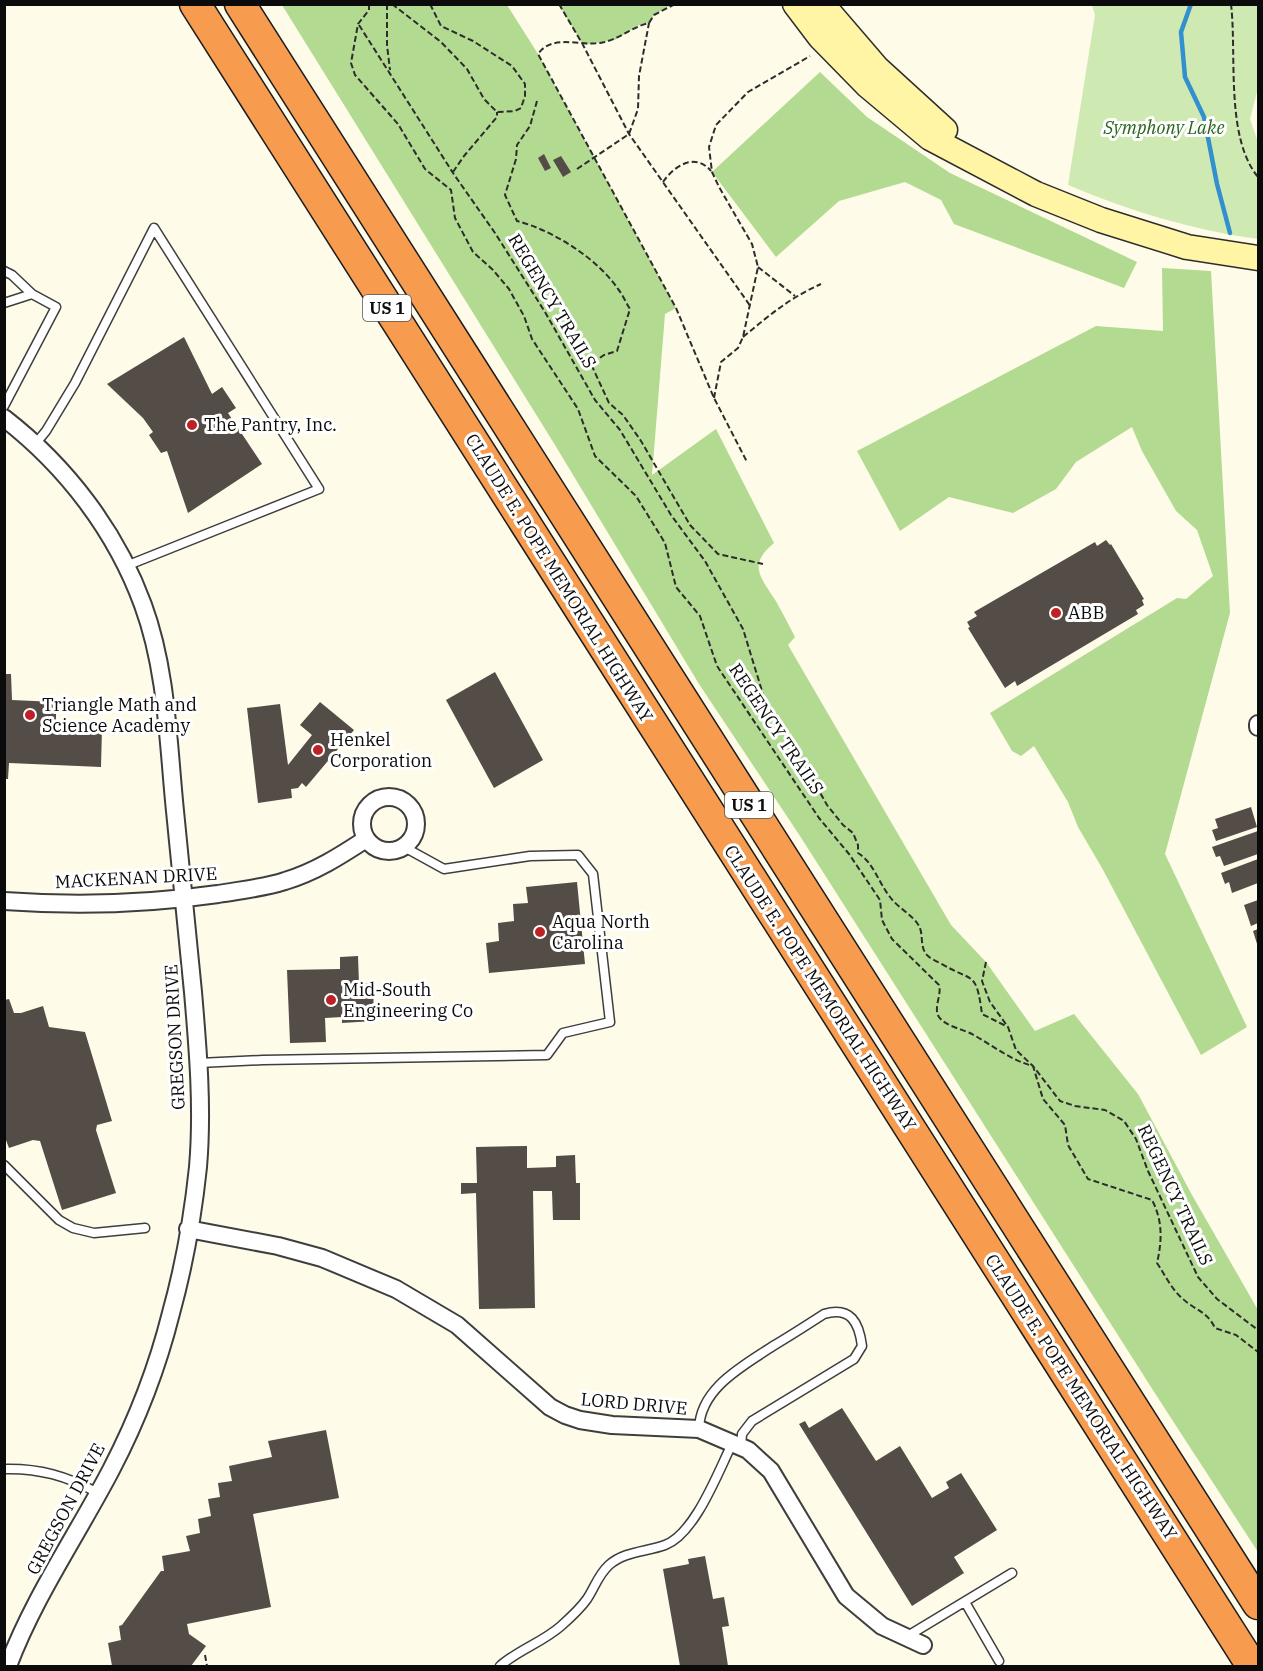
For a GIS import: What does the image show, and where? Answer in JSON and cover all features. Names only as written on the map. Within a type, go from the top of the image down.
[{"type":"highway","name":"CLAUDE E. POPE MEMORIAL HIGHWAY","points":[[195,4],[1252,1666]]},
{"type":"highway","name":"CLAUDE E. POPE MEMORIAL HIGHWAY","points":[[240,4],[1258,1605]]},
{"type":"street","points":[[795,4],[820,37],[868,86],[930,138],[1036,194],[1101,220],[1187,247],[1258,258]]},
{"type":"street","points":[[822,4],[877,68],[936,121],[976,162]]},
{"type":"street","name":"GREGSON DRIVE","points":[[4,418],[36,443],[73,483],[99,520],[126,566],[143,606],[156,650],[162,686],[199,1064],[198,1166],[189,1229],[171,1314],[131,1426],[98,1492],[65,1549],[18,1641],[8,1666]]},
{"type":"street","points":[[396,797],[411,808],[415,816],[414,833],[404,847],[387,851],[379,850],[366,839],[362,830],[362,821],[364,812],[370,804],[378,799],[396,797]]},
{"type":"street","name":"MACKENAN DRIVE","points":[[4,901],[84,904],[184,899],[269,886],[287,881],[328,863],[366,839]]},
{"type":"street","name":"LORD DRIVE","points":[[189,1229],[278,1246],[322,1258],[396,1289],[457,1325],[550,1407],[565,1416],[612,1425],[699,1429],[748,1450],[771,1471],[846,1596],[882,1626],[923,1645]]},
{"type":"lane","points":[[36,443],[46,431],[75,383],[154,228],[319,489],[126,566]]},
{"type":"lane","points":[[4,271],[12,275],[32,294],[56,307],[4,406]]},
{"type":"lane","points":[[4,303],[32,294]]},
{"type":"lane","points":[[199,1064],[262,1060],[547,1054],[562,1034],[610,1022],[593,874],[578,855],[530,856],[444,869],[404,847]]},
{"type":"lane","points":[[4,1165],[59,1220],[74,1228],[94,1233],[145,1228]]},
{"type":"lane","points":[[500,1666],[559,1628],[586,1600],[599,1575],[610,1564],[623,1556],[667,1545],[680,1536],[689,1527],[742,1434],[752,1421],[854,1359],[862,1346],[860,1329],[849,1314],[835,1311],[824,1314],[731,1373],[714,1391],[699,1418],[699,1429]]},
{"type":"lane","points":[[4,1469],[38,1470],[56,1474],[98,1492]]},
{"type":"lane","points":[[906,1637],[1012,1573]]},
{"type":"lane","points":[[965,1602],[999,1661]]},
{"type":"path","name":"REGENCY TRAILS","points":[[369,4],[369,10],[358,24],[351,63],[355,75],[398,124],[425,169],[451,190],[455,218],[473,252],[509,289],[532,339],[578,410],[595,456],[636,496],[665,543],[676,587],[700,615],[717,666],[819,818],[849,854],[880,900],[882,920],[892,939],[939,985],[941,992],[937,1009],[939,1016],[946,1024],[974,1035],[996,1050],[1033,1066]]},
{"type":"path","name":"REGENCY TRAILS","points":[[387,4],[390,72]]},
{"type":"path","points":[[392,4],[441,42],[467,69],[484,99],[497,112],[515,111],[521,108],[525,96],[525,84],[512,66],[473,41],[441,26],[430,4]]},
{"type":"path","points":[[559,4],[629,134],[751,307]]},
{"type":"path","points":[[577,169],[629,134],[638,109],[639,76],[649,23],[654,15],[675,4]]},
{"type":"path","points":[[1230,4],[1240,138],[1248,163],[1258,177]]},
{"type":"path","points":[[649,23],[639,25],[615,40],[583,45],[553,42],[543,47],[538,54],[676,308],[714,398],[747,462]]},
{"type":"path","name":"REGENCY TRAILS","points":[[358,24],[545,312],[595,400],[620,430],[671,515],[705,561],[743,629],[766,704],[785,730],[827,805],[843,825],[853,833],[858,845],[858,853],[868,861],[890,897],[918,925],[927,956],[948,968],[970,976],[979,988],[982,1014],[1008,1027]]},
{"type":"path","points":[[712,172],[709,147],[716,125],[748,92],[810,56]]},
{"type":"path","name":"REGENCY TRAILS","points":[[537,101],[530,126],[517,145],[516,159],[505,195],[517,221],[537,226],[569,245],[598,267],[618,288],[630,309],[617,351],[604,355],[591,364],[609,403],[623,415],[641,441],[690,525],[718,554],[763,564]]},
{"type":"path","points":[[453,173],[464,156],[497,117],[497,112]]},
{"type":"path","points":[[663,182],[677,166],[692,161],[705,164],[712,172],[752,244],[758,267],[743,337],[738,348],[721,362],[714,398]]},
{"type":"path","points":[[758,267],[795,296]]},
{"type":"path","points":[[743,337],[795,296],[821,284]]},
{"type":"path","name":"REGENCY TRAILS","points":[[986,962],[982,981],[990,1002],[1008,1027],[1016,1050],[1033,1066],[1060,1101],[1075,1106],[1105,1110],[1124,1120],[1136,1139],[1148,1171],[1175,1224],[1198,1277],[1217,1299],[1258,1330]]},
{"type":"path","name":"REGENCY TRAILS","points":[[1033,1066],[1042,1099],[1065,1125],[1068,1145],[1088,1179],[1152,1200],[1158,1213],[1162,1233],[1157,1263],[1182,1299],[1210,1317],[1215,1328],[1236,1335],[1258,1352]]},
{"type":"path","points":[[205,1655],[207,1666]]},
{"type":"green space","points":[[282,5],[507,5],[538,54],[676,308],[665,314],[652,475],[716,429],[774,543],[765,551],[759,572],[795,637],[788,645],[951,925],[986,962],[1035,1031],[1074,1014],[1138,1094],[1192,1195],[1258,1310],[1258,1552],[800,836],[699,684],[555,445]]},
{"type":"green space","points":[[559,5],[671,5],[654,15],[649,23],[639,25],[615,40],[583,45]]},
{"type":"green space","name":"Symphony Lake","points":[[1092,5],[1258,5],[1258,88],[1250,119],[1258,142],[1258,239],[1162,218],[1068,185],[1095,15]]},
{"type":"green space","points":[[820,72],[867,117],[950,173],[1137,262],[1124,288],[954,224],[941,200],[905,182],[839,201],[776,257],[712,172]]},
{"type":"green space","points":[[1162,268],[1211,271],[1230,613],[1165,854],[1247,1027],[1201,1055],[1078,827],[1068,802],[1034,746],[1021,756],[1012,751],[990,713],[1177,598],[1186,599],[1213,576],[1197,530],[1176,511],[1142,451],[1132,427],[1076,462],[1056,489],[1013,513],[949,497],[900,531],[857,451],[1096,326],[1163,331]]},
{"type":"building","points":[[544,154],[551,168],[545,171],[538,158]]},
{"type":"building","points":[[561,156],[571,172],[563,177],[553,160]]},
{"type":"building","name":"The Pantry, Inc.","points":[[184,337],[212,394],[222,387],[236,408],[228,413],[262,464],[188,513],[167,451],[161,453],[149,435],[153,432],[143,418],[107,384]]},
{"type":"building","name":"ABB","points":[[1106,540],[1111,544],[1144,599],[1142,600],[1144,605],[1136,610],[1138,614],[1017,686],[1015,681],[1005,688],[968,628],[970,627],[967,622],[977,616],[974,612],[1095,542],[1097,546]]},
{"type":"building","points":[[495,672],[543,760],[494,788],[446,700]]},
{"type":"building","name":"Triangle Math and Science Academy","points":[[4,674],[11,674],[12,700],[56,702],[56,728],[102,728],[101,767],[9,763],[8,779],[4,779]]},
{"type":"building","name":"Henkel Corporation","points":[[320,702],[354,730],[306,787],[302,783],[298,788],[291,789],[292,798],[258,803],[247,708],[280,704],[288,765],[312,735],[300,725]]},
{"type":"building","points":[[1251,807],[1257,827],[1216,841],[1212,830],[1218,828],[1215,819]]},
{"type":"building","points":[[1258,831],[1258,854],[1224,866],[1220,856],[1216,857],[1212,847]]},
{"type":"building","points":[[1258,859],[1258,883],[1232,893],[1229,882],[1225,884],[1221,873]]},
{"type":"building","name":"Aqua North Carolina","points":[[577,882],[585,964],[489,973],[486,943],[499,941],[498,923],[514,921],[513,904],[528,903],[526,887]]},
{"type":"building","points":[[1258,900],[1258,923],[1251,926],[1244,905]]},
{"type":"building","points":[[1258,929],[1258,947],[1253,931]]},
{"type":"building","name":"Mid-South Engineering Co","points":[[358,956],[359,984],[373,983],[374,1021],[342,1023],[342,1017],[325,1018],[326,1042],[290,1043],[287,970],[340,969],[340,957]]},
{"type":"building","points":[[9,999],[14,1013],[43,1006],[49,1027],[85,1032],[112,1121],[97,1125],[96,1130],[116,1193],[62,1210],[40,1141],[33,1140],[9,1148],[4,1135],[4,1000]]},
{"type":"building","points":[[527,1146],[527,1168],[556,1167],[556,1156],[575,1155],[576,1183],[580,1183],[580,1220],[553,1220],[552,1191],[533,1191],[535,1308],[479,1309],[476,1193],[461,1194],[461,1183],[477,1183],[476,1147]]},
{"type":"building","points":[[842,1408],[876,1461],[900,1446],[932,1498],[949,1488],[946,1482],[961,1473],[997,1530],[954,1557],[964,1573],[912,1606],[799,1424],[805,1421],[809,1428]]},
{"type":"building","points":[[326,1430],[339,1498],[253,1514],[271,1607],[187,1624],[189,1634],[206,1646],[191,1666],[112,1666],[108,1643],[121,1640],[119,1626],[161,1571],[164,1571],[162,1556],[190,1551],[186,1536],[200,1533],[198,1519],[211,1516],[208,1499],[220,1497],[218,1483],[232,1481],[229,1466],[272,1457],[268,1441]]},
{"type":"building","points":[[705,1556],[713,1599],[724,1597],[729,1626],[722,1627],[728,1666],[680,1666],[663,1569],[689,1564],[688,1559]]},
{"type":"waterway","points":[[1191,4],[1181,32],[1185,77],[1204,117],[1217,184],[1230,233]]},
{"type":"place","name":"The Pantry, Inc.","points":[[192,425]]},
{"type":"place","name":"ABB","points":[[1056,613]]},
{"type":"place","name":"Triangle Math and Science Academy","points":[[30,715]]},
{"type":"place","name":"Henkel Corporation","points":[[318,750]]},
{"type":"place","name":"Aqua North Carolina","points":[[540,932]]},
{"type":"place","name":"Mid-South Engineering Co","points":[[331,1000]]}]
